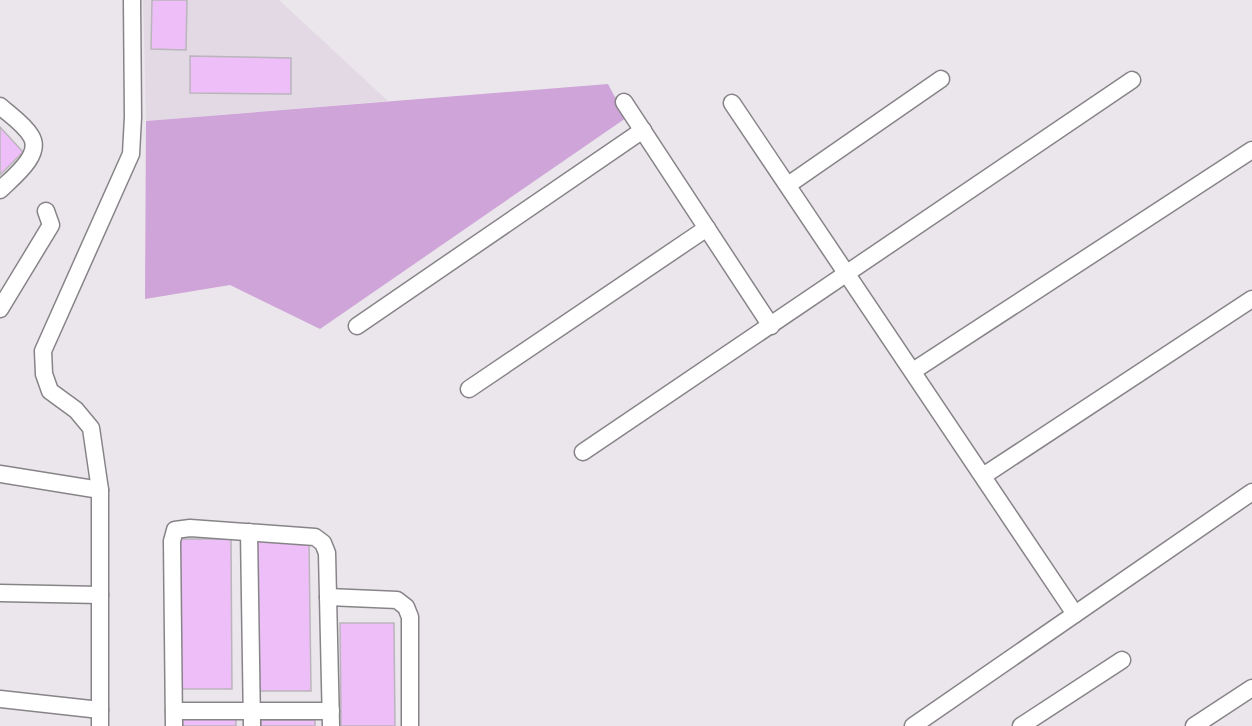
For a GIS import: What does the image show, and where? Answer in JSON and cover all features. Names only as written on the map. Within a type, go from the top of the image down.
[{"type":"street","points":[[0,699],[100,718],[100,490],[91,428],[76,410],[50,391],[44,374],[43,351],[131,154],[132,0]]},
{"type":"street","points":[[788,184],[941,79]]},
{"type":"street","points":[[583,452],[1132,80]]},
{"type":"street","points":[[624,102],[771,326]]},
{"type":"street","points":[[732,103],[1075,614]]},
{"type":"street","points":[[0,106],[22,126],[34,143],[33,150],[24,165],[0,190]]},
{"type":"street","points":[[357,326],[643,130]]},
{"type":"street","points":[[913,371],[1252,150]]},
{"type":"street","points":[[1,303],[51,225],[46,211]]},
{"type":"street","points":[[469,389],[707,228]]},
{"type":"street","points":[[983,476],[1252,299]]},
{"type":"street","points":[[0,474],[100,490]]},
{"type":"street","points":[[913,726],[1252,492]]},
{"type":"street","points":[[190,528],[315,537],[323,543],[327,553],[328,597],[331,718],[174,718],[172,541],[175,530],[190,528]]},
{"type":"street","points":[[249,532],[252,718]]},
{"type":"street","points":[[0,593],[100,595]]},
{"type":"street","points":[[328,597],[396,600],[406,607],[410,617],[410,726]]},
{"type":"street","points":[[1021,726],[1122,660]]},
{"type":"street","points":[[1194,726],[1252,688]]},
{"type":"shaded area","points":[[143,0],[279,0],[388,101],[146,121]]},
{"type":"shaded area","points":[[608,84],[626,118],[320,329],[230,285],[145,299],[146,121]]},
{"type":"building","points":[[152,0],[187,0],[186,50],[151,49]]},
{"type":"building","points":[[190,56],[291,58],[291,94],[190,93]]},
{"type":"building","points":[[0,127],[23,152],[0,175]]},
{"type":"building","points":[[177,539],[231,539],[232,689],[179,689]]},
{"type":"building","points":[[309,540],[311,691],[257,691],[256,541]]},
{"type":"building","points":[[340,623],[394,623],[395,726],[341,726]]},
{"type":"building","points":[[182,719],[236,719],[236,726],[183,726]]},
{"type":"building","points":[[261,720],[315,720],[315,726],[261,726]]}]
